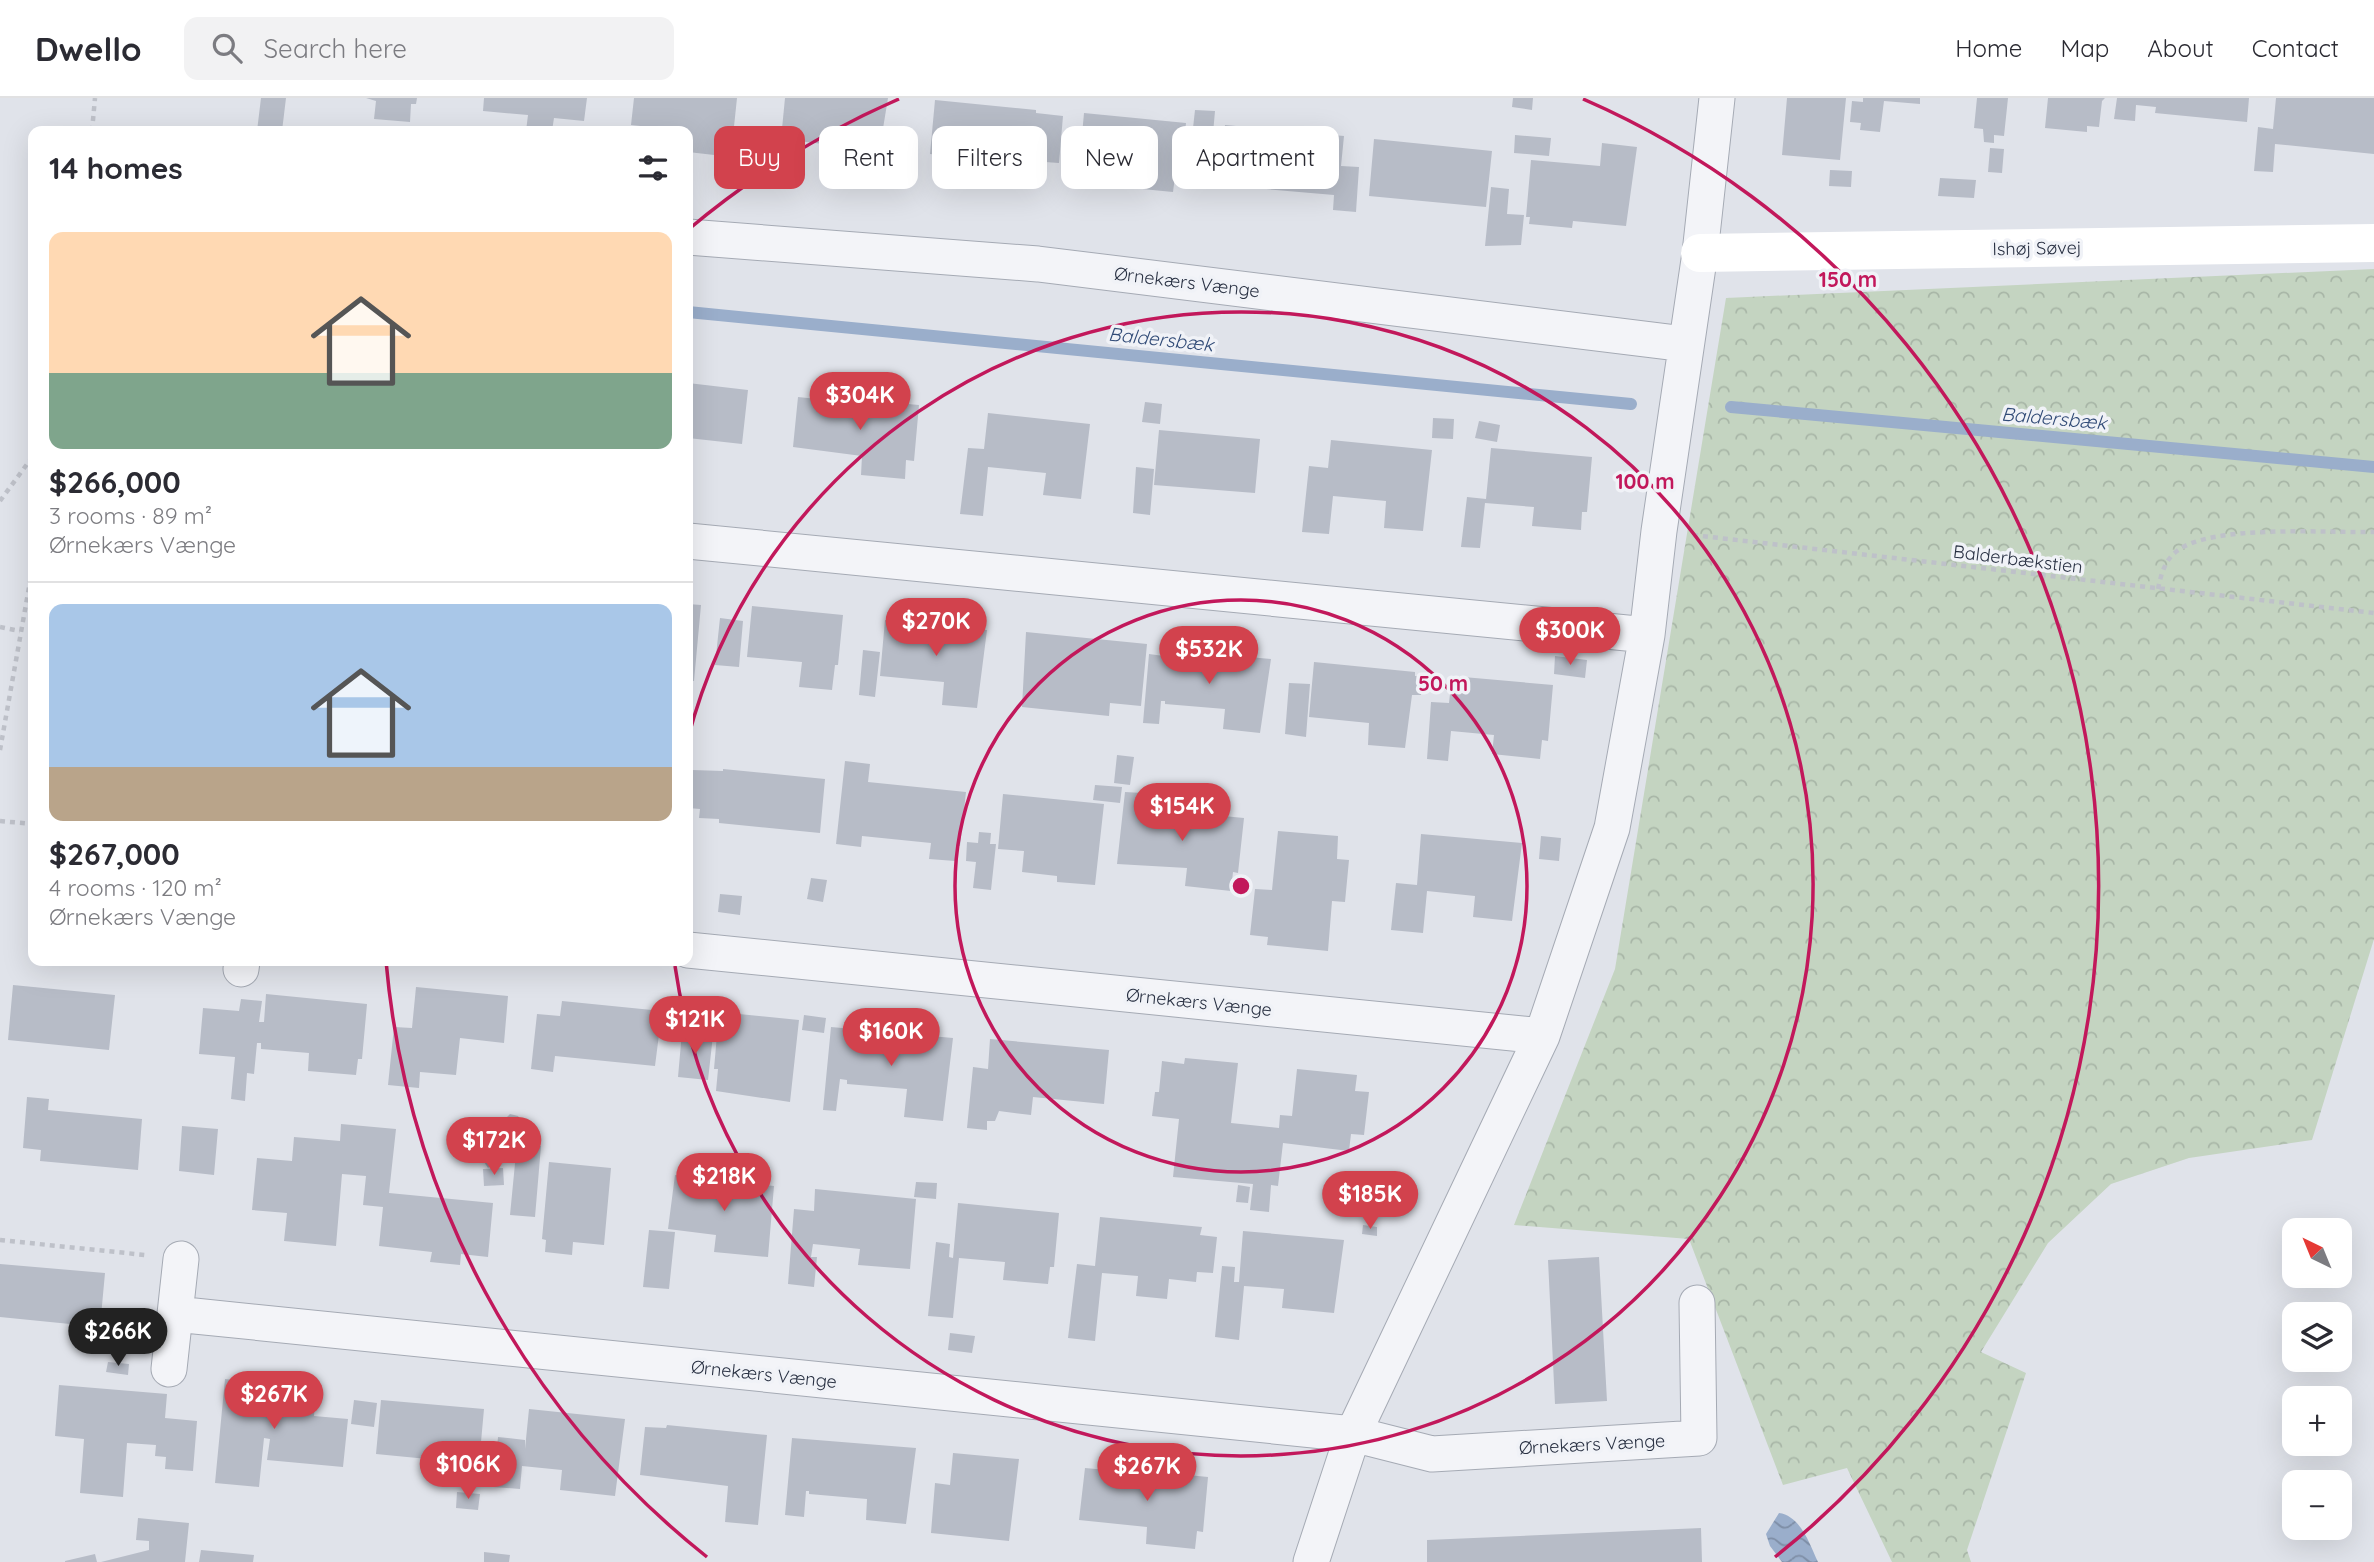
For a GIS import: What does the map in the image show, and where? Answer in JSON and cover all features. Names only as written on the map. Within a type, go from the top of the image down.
[{"type":"street","points":[[1311,1562],[1353,1434],[1542,1036],[1612,828],[1647,635],[1659,531],[1700,253],[1717,98]]},
{"type":"street","name":"Ørnekærs Vænge","points":[[693,237],[1038,264],[1685,344]]},
{"type":"street","name":"Ishøj Søvej","points":[[1700,253],[2374,243]]},
{"type":"street","points":[[693,541],[1647,635]]},
{"type":"street","name":"Ørnekærs Vænge","points":[[693,951],[1542,1036]]},
{"type":"street","points":[[169,1369],[181,1259]]},
{"type":"street","name":"Ørnekærs Vænge","points":[[175,1314],[1353,1434],[1432,1454],[1699,1438],[1697,1303]]},
{"type":"path","points":[[92,126],[95,98]]},
{"type":"path","points":[[0,501],[28,463]]},
{"type":"path","name":"Balderbækstien","points":[[1659,531],[2374,613]]},
{"type":"path","points":[[2158,589],[2167,561],[2177,551],[2214,535],[2374,532]]},
{"type":"path","points":[[0,750],[28,590]]},
{"type":"path","points":[[0,627],[20,631]]},
{"type":"path","points":[[0,821],[28,824]]},
{"type":"path","points":[[0,1240],[181,1259]]},
{"type":"green space","points":[[2374,269],[2374,939],[2312,1140],[2189,1158],[2111,1184],[2048,1243],[1981,1352],[2026,1373],[1967,1550],[1971,1562],[1892,1562],[1847,1468],[1783,1485],[1689,1239],[1514,1225],[1615,969],[1726,298]]},
{"type":"water","points":[[1779,1513],[1787,1515],[1799,1525],[1818,1562],[1782,1562],[1770,1546],[1766,1534]]},
{"type":"building","points":[[261,98],[286,98],[283,126],[258,126]]},
{"type":"building","points":[[366,98],[417,98],[416,104],[411,104],[410,122],[374,119],[376,101]]},
{"type":"building","points":[[484,98],[587,98],[584,121],[554,118],[553,126],[527,126],[528,115],[483,111]]},
{"type":"building","points":[[634,98],[737,98],[734,126],[714,126],[714,155],[693,153],[693,126],[631,125]]},
{"type":"building","points":[[785,98],[888,98],[883,126],[819,126],[819,143],[805,142],[805,126],[782,126]]},
{"type":"building","points":[[1513,98],[1533,98],[1532,110],[1512,107]]},
{"type":"building","points":[[1787,98],[1846,98],[1840,160],[1782,155]]},
{"type":"building","points":[[1863,98],[1920,98],[1920,104],[1884,101],[1880,132],[1860,130],[1861,123],[1850,122],[1852,101],[1863,102]]},
{"type":"building","points":[[1977,98],[2008,98],[2004,136],[1994,135],[1994,143],[1984,142],[1983,129],[1974,128]]},
{"type":"building","points":[[2048,98],[2105,98],[2102,101],[2099,127],[2087,126],[2087,132],[2045,128]]},
{"type":"building","points":[[2117,98],[2249,98],[2247,122],[2155,113],[2156,107],[2136,105],[2135,121],[2114,119]]},
{"type":"building","points":[[2276,98],[2374,98],[2374,154],[2275,144],[2273,172],[2254,171],[2258,127],[2273,129]]},
{"type":"building","points":[[935,100],[1036,110],[1036,113],[1063,116],[1059,163],[1047,162],[1047,126],[933,126]]},
{"type":"building","points":[[1195,110],[1215,111],[1214,126],[1193,126]]},
{"type":"building","points":[[1084,113],[1186,123],[1186,126],[1172,126],[1173,192],[1142,189],[1158,189],[1158,126],[1083,126]]},
{"type":"building","points":[[1515,135],[1551,138],[1549,156],[1514,153]]},
{"type":"building","points":[[1339,136],[1344,136],[1341,166],[1359,167],[1356,212],[1333,210],[1334,195],[1266,189],[1339,189]]},
{"type":"building","points":[[1374,139],[1492,151],[1486,207],[1369,196]]},
{"type":"building","points":[[1602,143],[1637,147],[1626,226],[1573,221],[1572,228],[1529,224],[1530,217],[1526,217],[1531,160],[1600,166]]},
{"type":"building","points":[[1990,148],[2004,149],[2002,173],[1988,172]]},
{"type":"building","points":[[1830,170],[1852,171],[1851,187],[1829,186]]},
{"type":"building","points":[[1940,178],[1976,180],[1974,198],[1938,196]]},
{"type":"building","points":[[1491,187],[1509,189],[1507,214],[1524,215],[1521,245],[1485,246]]},
{"type":"building","points":[[863,375],[879,376],[878,396],[862,396]]},
{"type":"building","points":[[693,384],[748,390],[742,444],[693,439]]},
{"type":"building","points":[[817,396],[919,405],[914,461],[906,460],[905,479],[861,475],[862,456],[793,447],[798,397],[817,399]]},
{"type":"building","points":[[1145,402],[1162,404],[1160,424],[1142,422]]},
{"type":"building","points":[[988,413],[1090,424],[1081,499],[1043,495],[1046,473],[988,467],[983,516],[960,514],[968,448],[984,449]]},
{"type":"building","points":[[1433,418],[1454,419],[1453,439],[1432,438]]},
{"type":"building","points":[[1479,421],[1500,425],[1497,442],[1475,438]]},
{"type":"building","points":[[1159,430],[1260,439],[1255,493],[1154,485]]},
{"type":"building","points":[[1331,440],[1432,450],[1423,531],[1384,528],[1386,501],[1333,496],[1329,534],[1302,532],[1309,466],[1328,468]]},
{"type":"building","points":[[1491,448],[1592,457],[1587,512],[1582,512],[1581,530],[1532,526],[1534,507],[1485,503],[1480,548],[1461,547],[1467,497],[1486,499]]},
{"type":"building","points":[[1136,467],[1154,469],[1150,515],[1133,513]]},
{"type":"building","points":[[693,604],[701,605],[693,681]]},
{"type":"building","points":[[752,606],[843,615],[838,665],[835,665],[832,690],[799,687],[802,662],[747,657]]},
{"type":"building","points":[[720,618],[743,621],[739,667],[715,665]]},
{"type":"building","points":[[885,620],[987,630],[977,708],[942,705],[944,682],[880,676]]},
{"type":"building","points":[[1026,632],[1147,644],[1141,706],[1110,703],[1109,716],[1022,707]]},
{"type":"building","points":[[863,650],[880,652],[875,697],[859,695]]},
{"type":"building","points":[[1171,650],[1271,659],[1260,733],[1223,729],[1225,709],[1165,704],[1165,701],[1161,701],[1159,724],[1143,723],[1149,654],[1171,657]]},
{"type":"building","points":[[1555,656],[1587,660],[1585,678],[1554,674]]},
{"type":"building","points":[[1314,662],[1415,672],[1415,676],[1423,676],[1421,695],[1412,695],[1405,748],[1368,745],[1369,723],[1309,717]]},
{"type":"building","points":[[1452,676],[1553,685],[1548,741],[1542,740],[1540,759],[1492,754],[1494,735],[1451,731],[1448,761],[1427,759],[1431,702],[1449,703]]},
{"type":"building","points":[[1289,683],[1310,684],[1306,737],[1285,734]]},
{"type":"building","points":[[1117,755],[1134,757],[1130,785],[1114,783]]},
{"type":"building","points":[[845,761],[870,764],[868,782],[966,792],[960,846],[957,846],[955,861],[929,859],[931,843],[862,836],[861,847],[836,844]]},
{"type":"building","points":[[693,770],[825,779],[820,833],[719,823],[719,819],[699,818],[700,809],[693,808]]},
{"type":"building","points":[[1095,785],[1122,787],[1120,803],[1093,800]]},
{"type":"building","points":[[1125,792],[1142,793],[1141,808],[1244,818],[1238,873],[1233,872],[1231,891],[1185,886],[1187,868],[1117,864]]},
{"type":"building","points":[[1003,794],[1104,804],[1095,885],[1057,882],[1057,876],[1022,872],[1024,851],[998,849]]},
{"type":"building","points":[[1278,831],[1338,836],[1337,859],[1349,860],[1345,902],[1332,901],[1328,951],[1267,945],[1268,937],[1250,935],[1255,889],[1272,890]]},
{"type":"building","points":[[979,832],[991,833],[990,844],[996,844],[991,890],[973,888],[976,862],[966,861],[967,842],[978,843]]},
{"type":"building","points":[[1421,834],[1522,843],[1512,921],[1473,917],[1475,896],[1427,891],[1423,933],[1391,930],[1396,883],[1417,885]]},
{"type":"building","points":[[1541,836],[1561,838],[1559,861],[1539,859]]},
{"type":"building","points":[[811,878],[827,880],[823,902],[807,899]]},
{"type":"building","points":[[720,894],[742,896],[740,915],[718,912]]},
{"type":"building","points":[[13,985],[115,995],[109,1050],[8,1040]]},
{"type":"building","points":[[416,987],[508,996],[504,1043],[460,1038],[456,1075],[420,1072],[419,1088],[388,1085],[394,1027],[412,1028]]},
{"type":"building","points":[[266,994],[367,1004],[362,1059],[358,1059],[356,1075],[308,1071],[309,1053],[261,1049],[261,1043],[257,1043],[254,1074],[247,1073],[245,1101],[231,1099],[235,1057],[199,1054],[203,1008],[239,1011],[241,999],[262,1001],[259,1022],[264,1022]]},
{"type":"building","points":[[562,1001],[662,1011],[655,1066],[555,1056],[553,1072],[531,1069],[537,1014],[560,1016]]},
{"type":"building","points":[[719,1012],[799,1020],[790,1102],[716,1091],[718,1069],[714,1069]]},
{"type":"building","points":[[804,1015],[826,1018],[824,1033],[802,1030]]},
{"type":"building","points":[[831,1027],[953,1038],[943,1121],[904,1117],[907,1089],[847,1084],[847,1080],[840,1079],[836,1111],[823,1110]]},
{"type":"building","points":[[682,1032],[713,1035],[708,1080],[678,1077]]},
{"type":"building","points":[[990,1039],[1109,1050],[1104,1104],[1033,1097],[1031,1115],[999,1111],[995,1121],[987,1121],[987,1130],[967,1128],[973,1067],[988,1069]]},
{"type":"building","points":[[1185,1058],[1238,1063],[1231,1123],[1279,1128],[1280,1115],[1292,1116],[1297,1069],[1357,1075],[1355,1091],[1369,1092],[1364,1135],[1351,1134],[1349,1151],[1283,1143],[1278,1186],[1271,1185],[1269,1212],[1250,1210],[1253,1184],[1173,1177],[1179,1119],[1152,1116],[1155,1092],[1159,1092],[1162,1061],[1184,1064]]},
{"type":"building","points":[[27,1097],[49,1099],[48,1110],[142,1119],[138,1170],[40,1161],[41,1150],[23,1148]]},
{"type":"building","points":[[510,1114],[518,1116],[523,1123],[520,1131],[511,1134],[505,1129],[504,1120]]},
{"type":"building","points":[[341,1124],[396,1129],[389,1193],[493,1203],[488,1257],[461,1254],[460,1265],[430,1262],[432,1252],[379,1246],[383,1207],[363,1205],[366,1176],[342,1174],[336,1246],[284,1241],[287,1213],[252,1210],[257,1158],[292,1161],[294,1137],[340,1141]]},
{"type":"building","points":[[182,1126],[218,1129],[214,1175],[179,1171]]},
{"type":"building","points":[[517,1143],[541,1146],[535,1217],[510,1215]]},
{"type":"building","points":[[498,1144],[506,1156],[488,1168],[480,1156]]},
{"type":"building","points":[[549,1162],[611,1168],[604,1245],[573,1242],[572,1255],[545,1252],[546,1240],[542,1239]]},
{"type":"building","points":[[503,1168],[504,1185],[484,1186],[483,1169]]},
{"type":"building","points":[[675,1175],[774,1186],[768,1257],[714,1252],[716,1235],[668,1229]]},
{"type":"building","points":[[916,1182],[937,1183],[936,1199],[914,1197]]},
{"type":"building","points":[[1238,1185],[1250,1187],[1248,1203],[1236,1202]]},
{"type":"building","points":[[815,1189],[916,1199],[910,1269],[858,1265],[860,1249],[813,1244],[811,1257],[817,1257],[814,1287],[788,1284],[794,1209],[814,1211]]},
{"type":"building","points":[[958,1203],[1059,1213],[1054,1267],[1050,1267],[1048,1284],[1003,1280],[1005,1262],[959,1258],[953,1318],[928,1316],[936,1242],[950,1244],[949,1257],[953,1258]]},
{"type":"building","points":[[1100,1217],[1202,1227],[1200,1235],[1217,1237],[1213,1273],[1197,1272],[1196,1282],[1169,1279],[1167,1299],[1136,1296],[1138,1276],[1102,1273],[1095,1341],[1068,1338],[1077,1264],[1095,1266]]},
{"type":"building","points":[[1363,1225],[1377,1227],[1377,1236],[1362,1234]]},
{"type":"building","points":[[649,1230],[675,1232],[669,1289],[643,1287]]},
{"type":"building","points":[[1243,1231],[1344,1240],[1334,1313],[1282,1308],[1284,1289],[1244,1286],[1239,1340],[1215,1337],[1222,1266],[1235,1267],[1234,1282],[1239,1282]]},
{"type":"building","points":[[1599,1257],[1607,1401],[1555,1404],[1548,1260]]},
{"type":"building","points":[[0,1264],[105,1273],[100,1327],[0,1317]]},
{"type":"building","points":[[950,1333],[975,1336],[972,1353],[948,1350]]},
{"type":"building","points":[[108,1362],[129,1364],[128,1375],[106,1372]]},
{"type":"building","points":[[225,1379],[316,1389],[314,1416],[348,1419],[343,1467],[267,1460],[270,1439],[264,1438],[259,1487],[215,1483]]},
{"type":"building","points":[[59,1385],[167,1394],[165,1418],[197,1421],[193,1471],[165,1469],[166,1457],[155,1456],[156,1445],[127,1443],[123,1497],[80,1493],[84,1439],[55,1436]]},
{"type":"building","points":[[354,1400],[377,1403],[374,1427],[351,1424]]},
{"type":"building","points":[[381,1400],[484,1409],[479,1464],[376,1454]]},
{"type":"building","points":[[529,1409],[625,1419],[615,1496],[560,1490],[562,1470],[522,1466],[520,1489],[493,1487],[498,1437],[525,1440],[525,1449]]},
{"type":"building","points":[[667,1425],[767,1435],[758,1525],[725,1522],[728,1486],[640,1475],[645,1427],[666,1428]]},
{"type":"building","points":[[792,1438],[916,1448],[906,1524],[866,1520],[867,1499],[809,1494],[809,1491],[806,1491],[804,1517],[785,1515]]},
{"type":"building","points":[[953,1453],[1019,1459],[1009,1541],[931,1533],[935,1483],[950,1485]]},
{"type":"building","points":[[1107,1467],[1208,1477],[1203,1532],[1197,1531],[1195,1549],[1146,1544],[1147,1527],[1079,1520],[1085,1468],[1107,1470]]},
{"type":"building","points":[[457,1492],[480,1494],[478,1510],[456,1508]]},
{"type":"building","points":[[138,1518],[189,1523],[185,1562],[101,1562],[149,1550],[149,1541],[136,1540]]},
{"type":"building","points":[[1701,1528],[1702,1562],[1427,1562],[1427,1540]]},
{"type":"building","points":[[201,1550],[254,1555],[253,1562],[199,1562]]},
{"type":"building","points":[[484,1552],[510,1555],[509,1562],[484,1562]]},
{"type":"building","points":[[95,1554],[97,1562],[65,1562],[65,1561]]},
{"type":"waterway","name":"Baldersbæk","points":[[693,312],[1631,404]]},
{"type":"waterway","name":"Baldersbæk","points":[[1731,407],[2374,467]]}]
